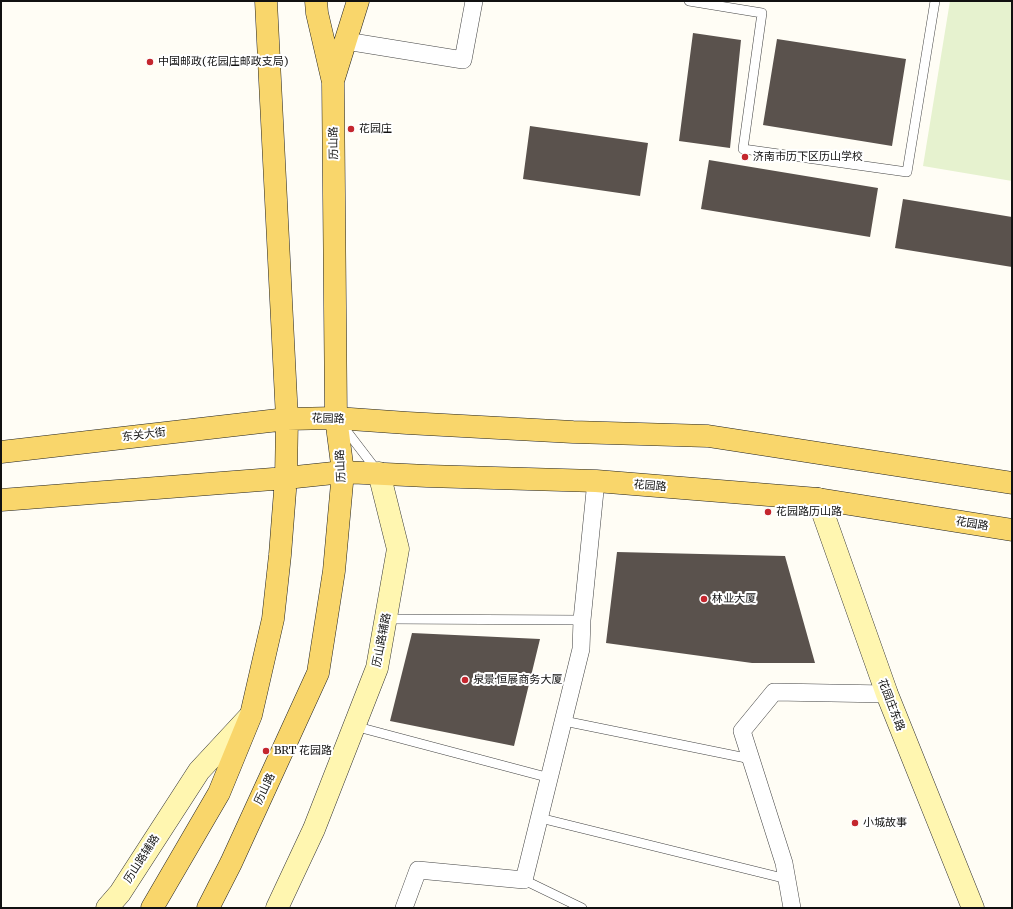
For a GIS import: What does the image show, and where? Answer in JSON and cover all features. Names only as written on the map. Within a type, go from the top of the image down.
[{"type":"main road","points":[[152,908],[219,794],[251,715],[273,619],[286,478],[288,419],[266,1]]},
{"type":"main road","name":"历山路","points":[[208,908],[234,856],[318,673],[334,571],[343,472],[336,418],[333,82],[317,13],[316,1]]},
{"type":"main road","points":[[333,82],[358,1]]},
{"type":"main road","name":"花园路","points":[[288,419],[336,418],[557,431],[708,436],[1012,483]]},
{"type":"main road","name":"东关大街","points":[[1,452],[288,419]]},
{"type":"main road","name":"花园路","points":[[286,478],[343,472],[596,481],[818,499],[1012,530]]},
{"type":"main road","points":[[1,500],[286,478]]},
{"type":"street","points":[[346,41],[463,60],[474,1]]},
{"type":"street","name":"历山路辅路","points":[[277,908],[314,829],[377,668],[398,549],[379,473]]},
{"type":"street","points":[[404,908],[418,870],[524,880],[581,649],[582,620],[596,481]]},
{"type":"street","name":"花园庄东路","points":[[818,499],[887,694],[973,908]]},
{"type":"street","points":[[792,908],[784,863],[742,731],[774,692],[887,694]]},
{"type":"street","name":"历山路辅路","points":[[107,908],[120,893],[199,771],[251,715]]},
{"type":"lane","points":[[689,1],[762,13],[743,149],[907,172],[935,1]]},
{"type":"lane","name":"历山路辅路","points":[[336,418],[379,473]]},
{"type":"lane","points":[[386,619],[582,620]]},
{"type":"lane","points":[[564,721],[751,759]]},
{"type":"lane","points":[[354,726],[550,778]]},
{"type":"lane","points":[[540,818],[787,879]]},
{"type":"lane","points":[[524,880],[582,908]]},
{"type":"green space","points":[[950,1],[1012,1],[1012,181],[923,166]]},
{"type":"building","points":[[693,33],[741,40],[730,148],[679,141]]},
{"type":"building","points":[[777,39],[906,59],[892,146],[763,125]]},
{"type":"building","points":[[530,126],[648,143],[640,196],[523,179]]},
{"type":"building","points":[[709,160],[878,188],[870,237],[701,209]]},
{"type":"building","points":[[903,199],[1012,217],[1012,267],[895,248]]},
{"type":"building","name":"林业大厦","points":[[617,552],[785,556],[815,663],[752,663],[606,643]]},
{"type":"building","name":"泉景·恒展商务大厦","points":[[412,633],[540,639],[514,746],[390,721]]},
{"type":"place","name":"中国邮政(花园庄邮政支局)","points":[[150,62]]},
{"type":"place","name":"花园庄","points":[[351,129]]},
{"type":"place","name":"济南市历下区历山学校","points":[[745,157]]},
{"type":"place","name":"花园路历山路","points":[[768,512]]},
{"type":"place","name":"林业大厦","points":[[704,599]]},
{"type":"place","name":"泉景·恒展商务大厦","points":[[465,680]]},
{"type":"place","name":"BRT 花园路","points":[[266,751]]},
{"type":"place","name":"小城故事","points":[[855,823]]}]
